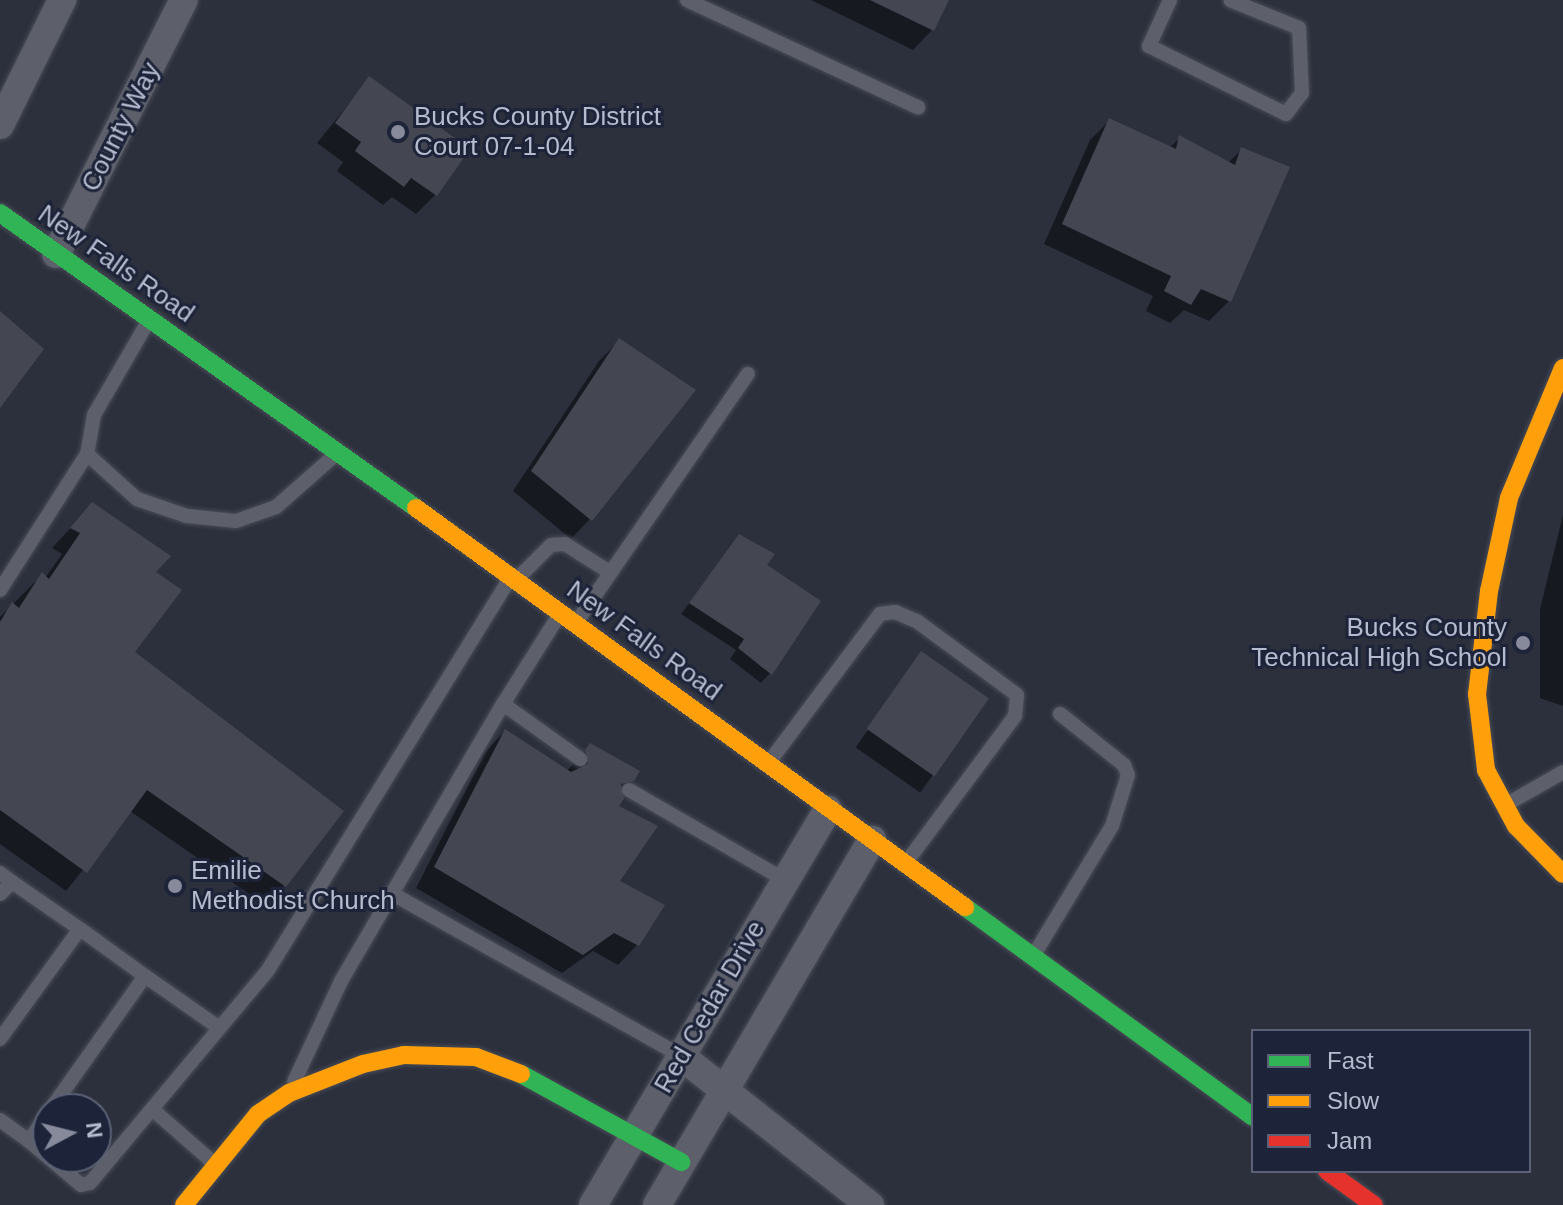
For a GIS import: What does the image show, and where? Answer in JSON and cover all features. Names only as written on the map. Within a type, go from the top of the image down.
[{"type":"main road","name":"New Falls Road","points":[[0,213],[514,577],[1251,1116]]},
{"type":"main road","points":[[1563,368],[1509,498],[1489,591],[1477,694],[1478,737],[1486,770],[1503,806],[1542,858],[1563,874]]},
{"type":"main road","points":[[184,1205],[214,1163],[258,1114],[289,1093],[363,1064],[404,1055],[476,1057],[538,1081],[635,1133],[681,1162]]},
{"type":"main road","points":[[1330,1173],[1374,1205]]},
{"type":"street","points":[[0,125],[62,0]]},
{"type":"street","name":"County Way","points":[[56,254],[184,0]]},
{"type":"street","name":"Red Cedar Drive","points":[[593,1205],[828,809]]},
{"type":"street","name":"Red Cedar Drive","points":[[657,1205],[872,840]]},
{"type":"street","points":[[681,1056],[870,1205]]},
{"type":"lane","points":[[687,0],[918,107]]},
{"type":"lane","points":[[1170,0],[1149,46],[1286,114],[1302,93],[1299,28],[1230,0]]},
{"type":"lane","points":[[0,590],[87,454],[94,415],[149,320]]},
{"type":"lane","points":[[289,1093],[391,893],[503,704],[568,618],[611,573],[748,374]]},
{"type":"lane","points":[[87,454],[137,499],[187,516],[236,521],[276,507],[338,453]]},
{"type":"lane","points":[[0,1120],[81,1185],[90,1183],[268,970],[514,577],[551,545],[565,544],[611,573]]},
{"type":"lane","points":[[768,765],[880,614],[895,612],[918,622],[1017,695],[1015,716],[905,865]]},
{"type":"lane","points":[[503,704],[580,759]]},
{"type":"lane","points":[[1033,957],[1112,826],[1128,775],[1124,765],[1060,714]]},
{"type":"lane","points":[[1503,806],[1563,772]]},
{"type":"lane","points":[[629,790],[785,880]]},
{"type":"lane","points":[[0,894],[6,877],[218,1027]]},
{"type":"lane","points":[[391,893],[681,1056]]},
{"type":"lane","points":[[0,1039],[80,929]]},
{"type":"lane","points":[[62,1093],[145,976]]},
{"type":"lane","points":[[152,1109],[214,1163]]},
{"type":"lane","points":[[29,1141],[32,1136]]},
{"type":"building","points":[[870,0],[949,0],[934,31]]},
{"type":"building","name":"Bucks County District Court 07-1-04","points":[[369,76],[470,149],[437,196],[411,178],[404,187],[355,151],[361,142],[335,123]]},
{"type":"building","points":[[1109,118],[1176,149],[1179,135],[1235,165],[1241,147],[1290,167],[1231,302],[1201,289],[1191,305],[1164,291],[1171,276],[1062,224]]},
{"type":"building","points":[[0,311],[44,349],[0,408]]},
{"type":"building","points":[[619,338],[696,390],[592,521],[531,471]]},
{"type":"building","points":[[92,502],[171,556],[156,572],[182,590],[135,652],[344,811],[286,887],[147,790],[87,873],[0,810],[0,622],[12,602],[19,608],[42,572],[49,579],[80,533],[70,528]]},
{"type":"building","points":[[739,534],[775,554],[767,565],[821,601],[772,675],[738,648],[744,639],[689,603]]},
{"type":"building","points":[[921,651],[989,699],[934,776],[867,729]]},
{"type":"building","points":[[505,729],[571,772],[588,764],[585,750],[590,743],[640,771],[634,781],[621,784],[624,799],[619,806],[658,826],[620,881],[665,905],[639,946],[614,933],[583,955],[434,867]]},
{"type":"traffic: fast","points":[[0,213],[416,508]]},
{"type":"traffic: fast","points":[[965,907],[1251,1116]]},
{"type":"traffic: fast","points":[[521,1074],[681,1162]]},
{"type":"traffic: slow","points":[[1563,368],[1509,498],[1489,591],[1477,694],[1486,770],[1516,826],[1563,874]]},
{"type":"traffic: slow","points":[[416,508],[965,907]]},
{"type":"traffic: slow","points":[[184,1205],[258,1114],[289,1093],[363,1064],[404,1055],[476,1057],[521,1074]]},
{"type":"traffic: jam","points":[[1330,1173],[1374,1205]]},
{"type":"place","name":"Bucks County District Court 07-1-04","points":[[398,132]]},
{"type":"place","name":"Bucks County Technical High School","points":[[1523,643]]},
{"type":"place","name":"Emilie Methodist Church","points":[[175,886]]}]
